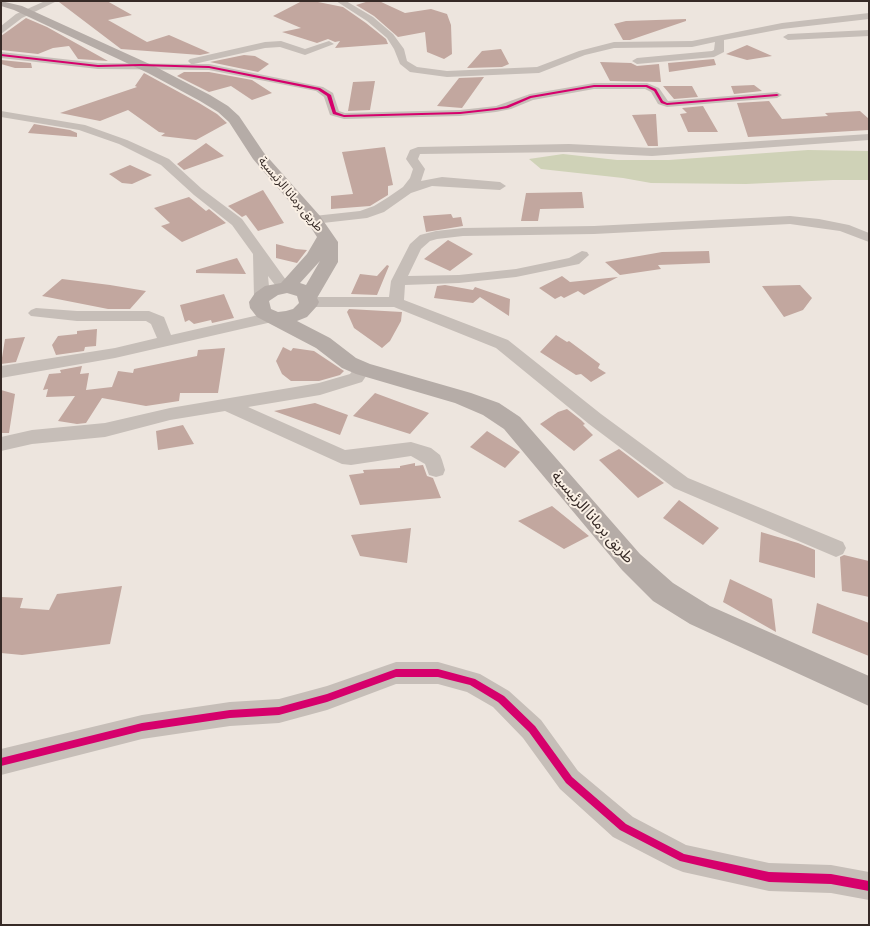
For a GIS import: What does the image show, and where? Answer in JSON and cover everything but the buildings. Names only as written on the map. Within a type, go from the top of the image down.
[{"type":"main road","name":"طريق برمانا الرئيسية","points":[[1,3],[27,12],[191,89],[223,109],[234,119],[270,171],[326,236],[330,249],[330,262],[308,301],[324,343]]},
{"type":"main road","name":"طريق برمانا الرئيسية","points":[[286,287],[315,256],[326,236]]},
{"type":"main road","points":[[286,287],[300,290],[308,301],[294,315],[267,310],[272,290],[286,287]]},
{"type":"main road","name":"طريق برمانا الرئيسية","points":[[267,310],[324,343],[349,363],[363,369],[463,398],[491,409],[512,423],[631,562],[663,592],[700,615],[869,691]]},
{"type":"street","points":[[3,27],[27,12],[53,1]]},
{"type":"street","points":[[340,1],[374,22],[390,36],[399,49],[403,62],[414,70],[424,73],[528,72],[539,70],[588,51],[614,45],[641,43],[683,45],[715,41],[869,33]]},
{"type":"street","points":[[715,41],[782,26],[869,16]]},
{"type":"street","points":[[637,61],[714,54],[719,52],[715,41]]},
{"type":"street","points":[[177,66],[265,45],[282,44],[305,52],[329,44]]},
{"type":"street","points":[[1,55],[60,60],[98,66],[203,66],[319,89],[329,95],[334,114],[344,116],[460,113],[496,109],[507,107],[530,97],[580,87],[644,85],[655,90],[662,102],[667,104],[777,94]]},
{"type":"street","points":[[580,87],[584,83],[606,76]]},
{"type":"street","points":[[1,114],[81,127],[157,157],[168,164],[198,192],[237,222],[286,287]]},
{"type":"street","points":[[407,190],[416,179],[418,169],[412,159],[414,153],[418,151],[569,148],[652,152],[869,137]]},
{"type":"street","points":[[314,220],[372,213],[407,190],[430,182],[442,181],[500,186]]},
{"type":"street","points":[[396,302],[398,281],[415,247],[421,241],[436,235],[462,232],[594,230],[712,222],[790,220],[836,226],[869,238]]},
{"type":"street","points":[[1,372],[115,353],[218,329],[267,310],[260,252]]},
{"type":"street","points":[[398,281],[449,280],[516,273],[574,261],[582,256]]},
{"type":"street","points":[[308,301],[396,302],[502,344],[595,419],[682,483],[836,548]]},
{"type":"street","points":[[36,313],[77,316],[155,317],[166,341]]},
{"type":"street","points":[[1,444],[32,437],[105,430],[170,414],[320,389],[356,378],[363,369]]},
{"type":"street","points":[[227,405],[342,457],[351,458],[411,449],[424,453],[433,460],[436,470]]},
{"type":"street","points":[[1,762],[142,727],[230,714],[279,711],[327,698],[396,673],[438,673],[472,682],[501,699],[532,729],[569,780],[623,827],[683,858],[769,877],[831,879],[869,886]]},
{"type":"green space","points":[[808,150],[869,151],[869,180],[746,184],[651,183],[541,169],[529,159],[563,154],[617,160],[669,160]]},
{"type":"cycle path","points":[[1,55],[98,66],[209,67],[319,89],[329,95],[334,113],[344,116],[460,113],[496,109],[507,107],[530,97],[594,86],[647,86],[655,90],[662,102],[667,104],[777,95]]},
{"type":"cycle path","points":[[1,762],[142,727],[230,714],[279,711],[327,698],[396,673],[438,673],[472,682],[501,699],[532,729],[569,780],[623,827],[683,858],[769,877],[831,879],[869,886]]}]
